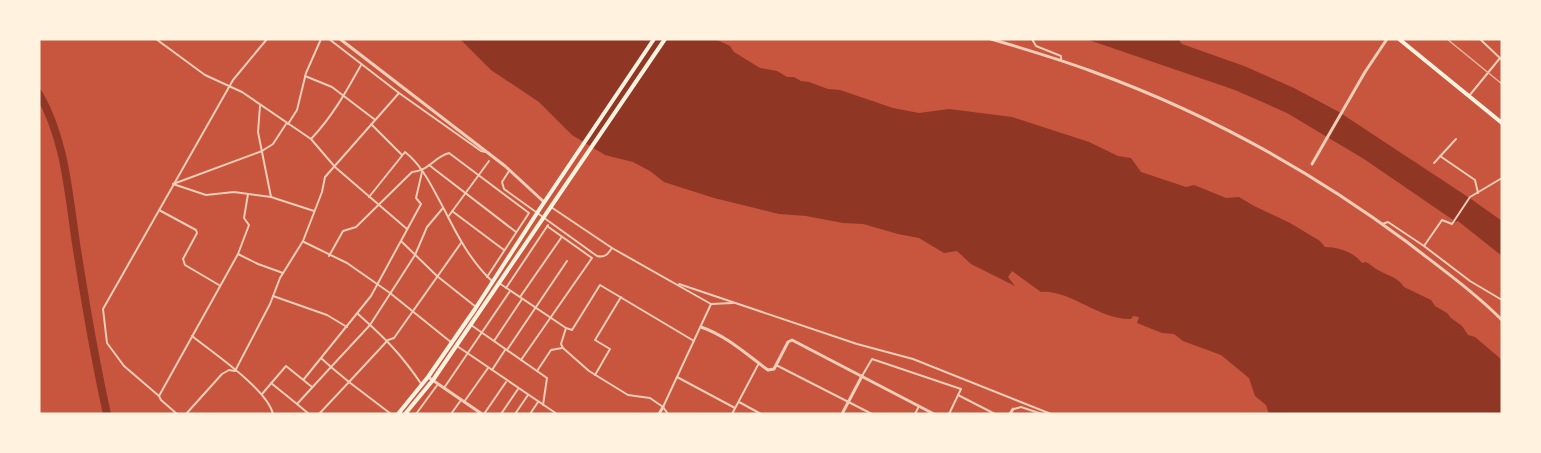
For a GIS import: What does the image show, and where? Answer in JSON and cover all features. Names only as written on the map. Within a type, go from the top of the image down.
[{"type":"main road","points":[[405,414],[433,380],[476,307],[544,202],[654,39]]},
{"type":"main road","points":[[398,414],[471,325],[665,39]]},
{"type":"main road","points":[[1399,39],[1502,123]]},
{"type":"street","points":[[156,39],[205,75],[230,85],[311,139],[335,167],[408,229]]},
{"type":"street","points":[[177,414],[124,366],[107,343],[103,309],[230,85],[267,39]]},
{"type":"street","points":[[173,184],[273,144],[297,110],[305,76],[321,39]]},
{"type":"street","points":[[329,39],[454,133],[486,152]]},
{"type":"street","points":[[340,39],[486,152],[544,202]]},
{"type":"street","points":[[991,39],[1061,60],[1161,99],[1229,130],[1323,184],[1382,224],[1455,279],[1502,320]]},
{"type":"street","points":[[1032,39],[1036,46],[1060,56],[1061,60]]},
{"type":"street","points":[[1312,164],[1387,39]]},
{"type":"street","points":[[1469,96],[1501,59],[1480,39]]},
{"type":"street","points":[[311,139],[323,127],[344,96],[361,64]]},
{"type":"street","points":[[305,76],[332,87],[375,120]]},
{"type":"street","points":[[235,370],[283,273],[303,241],[322,192],[325,177],[399,93]]},
{"type":"street","points":[[260,104],[258,132],[271,197]]},
{"type":"street","points":[[371,124],[402,155]]},
{"type":"street","points":[[1434,163],[1456,138]]},
{"type":"street","points":[[369,197],[405,152],[414,159],[435,191],[461,243],[493,282]]},
{"type":"street","points":[[329,256],[343,231],[356,227],[412,172],[422,171],[441,155],[450,153],[529,213]]},
{"type":"street","points":[[1440,156],[1475,180],[1478,193]]},
{"type":"street","points":[[448,217],[489,161]]},
{"type":"street","points":[[429,165],[516,231]]},
{"type":"street","points":[[304,379],[347,327],[377,285],[421,204],[416,198],[422,171]]},
{"type":"street","points":[[508,171],[501,182],[502,186],[531,209],[597,256],[603,258],[612,248]]},
{"type":"street","points":[[1424,246],[1442,220],[1452,224],[1470,197],[1502,178]]},
{"type":"street","points":[[173,184],[206,195],[234,192],[271,197],[314,211]]},
{"type":"street","points":[[159,396],[238,254],[249,225],[244,218],[248,194]]},
{"type":"street","points":[[551,207],[612,248],[711,304],[733,303]]},
{"type":"street","points":[[297,404],[370,325],[415,255],[427,227],[443,208]]},
{"type":"street","points":[[487,277],[531,209]]},
{"type":"street","points":[[159,210],[196,230],[197,234],[183,259],[185,265],[219,285]]},
{"type":"street","points":[[452,211],[504,250]]},
{"type":"street","points":[[506,288],[550,222]]},
{"type":"street","points":[[1382,224],[1388,222],[1470,281],[1502,300]]},
{"type":"street","points":[[521,360],[592,258],[547,226]]},
{"type":"street","points":[[494,340],[564,233]]},
{"type":"street","points":[[303,241],[347,263],[390,293],[454,344],[557,414]]},
{"type":"street","points":[[401,241],[437,276],[476,307]]},
{"type":"street","points":[[319,414],[388,340],[394,339],[461,243]]},
{"type":"street","points":[[238,254],[283,273]]},
{"type":"street","points":[[492,370],[567,261]]},
{"type":"street","points":[[499,283],[572,330],[600,285],[694,341]]},
{"type":"street","points":[[679,284],[857,344],[914,359],[1051,414]]},
{"type":"street","points":[[444,388],[510,291]]},
{"type":"street","points":[[273,296],[327,315],[347,327]]},
{"type":"street","points":[[595,375],[610,349],[595,340],[621,297]]},
{"type":"street","points":[[660,414],[711,304]]},
{"type":"street","points":[[357,314],[388,340],[404,358],[422,385]]},
{"type":"street","points":[[471,325],[547,378],[543,405]]},
{"type":"street","points":[[701,327],[733,342],[768,370],[774,369],[788,342],[792,340],[934,414]]},
{"type":"street","points":[[566,328],[561,344],[563,348],[595,375],[628,395],[650,398],[663,407],[668,414]]},
{"type":"street","points":[[192,336],[262,394],[273,414]]},
{"type":"street","points":[[537,371],[551,350],[563,348]]},
{"type":"street","points":[[321,358],[391,414]]},
{"type":"street","points":[[842,414],[872,359],[961,389],[949,414]]},
{"type":"street","points":[[732,414],[759,363]]},
{"type":"street","points":[[777,364],[872,414]]},
{"type":"street","points":[[262,394],[286,366],[312,387]]},
{"type":"street","points":[[451,414],[488,368]]},
{"type":"street","points":[[186,414],[222,374],[228,370],[235,370]]},
{"type":"street","points":[[428,377],[481,414],[507,380]]},
{"type":"street","points":[[677,377],[735,408]]},
{"type":"street","points":[[271,382],[309,414]]},
{"type":"street","points":[[416,414],[438,384]]},
{"type":"street","points":[[501,414],[518,388]]},
{"type":"street","points":[[515,414],[528,395]]},
{"type":"street","points":[[958,396],[995,414]]},
{"type":"street","points":[[530,414],[538,402]]},
{"type":"street","points":[[739,402],[761,414]]},
{"type":"street","points":[[915,414],[919,406]]},
{"type":"street","points":[[1011,414],[1013,409],[1022,407],[1042,414]]},
{"type":"street","points":[[302,414],[305,411]]},
{"type":"shaded area","points":[[460,39],[715,39],[730,46],[734,52],[760,68],[777,71],[787,77],[794,77],[828,89],[840,90],[893,108],[919,113],[949,109],[1012,117],[1089,142],[1118,156],[1131,158],[1141,172],[1186,187],[1194,185],[1226,198],[1239,197],[1290,223],[1320,241],[1325,247],[1350,253],[1362,263],[1366,262],[1396,279],[1404,287],[1431,300],[1435,306],[1462,326],[1468,335],[1475,337],[1502,360],[1502,414],[1269,414],[1266,405],[1255,396],[1249,378],[1221,355],[1183,341],[1174,334],[1162,333],[1137,323],[1139,317],[1133,316],[1131,319],[1107,315],[1062,295],[1041,292],[1012,271],[1008,277],[1015,286],[971,264],[957,251],[944,253],[919,238],[863,224],[779,214],[714,198],[664,182],[633,162],[605,155],[572,135],[539,102],[491,70]]},
{"type":"shaded area","points":[[1086,39],[1178,39],[1182,44],[1244,66],[1294,88],[1339,112],[1502,221],[1502,256],[1458,221],[1456,222],[1364,159],[1287,113],[1235,90]]},
{"type":"waterway","points":[[39,94],[49,113],[62,154],[88,319],[107,414]]},
{"type":"tram line","points":[[1447,39],[1502,84]]}]
